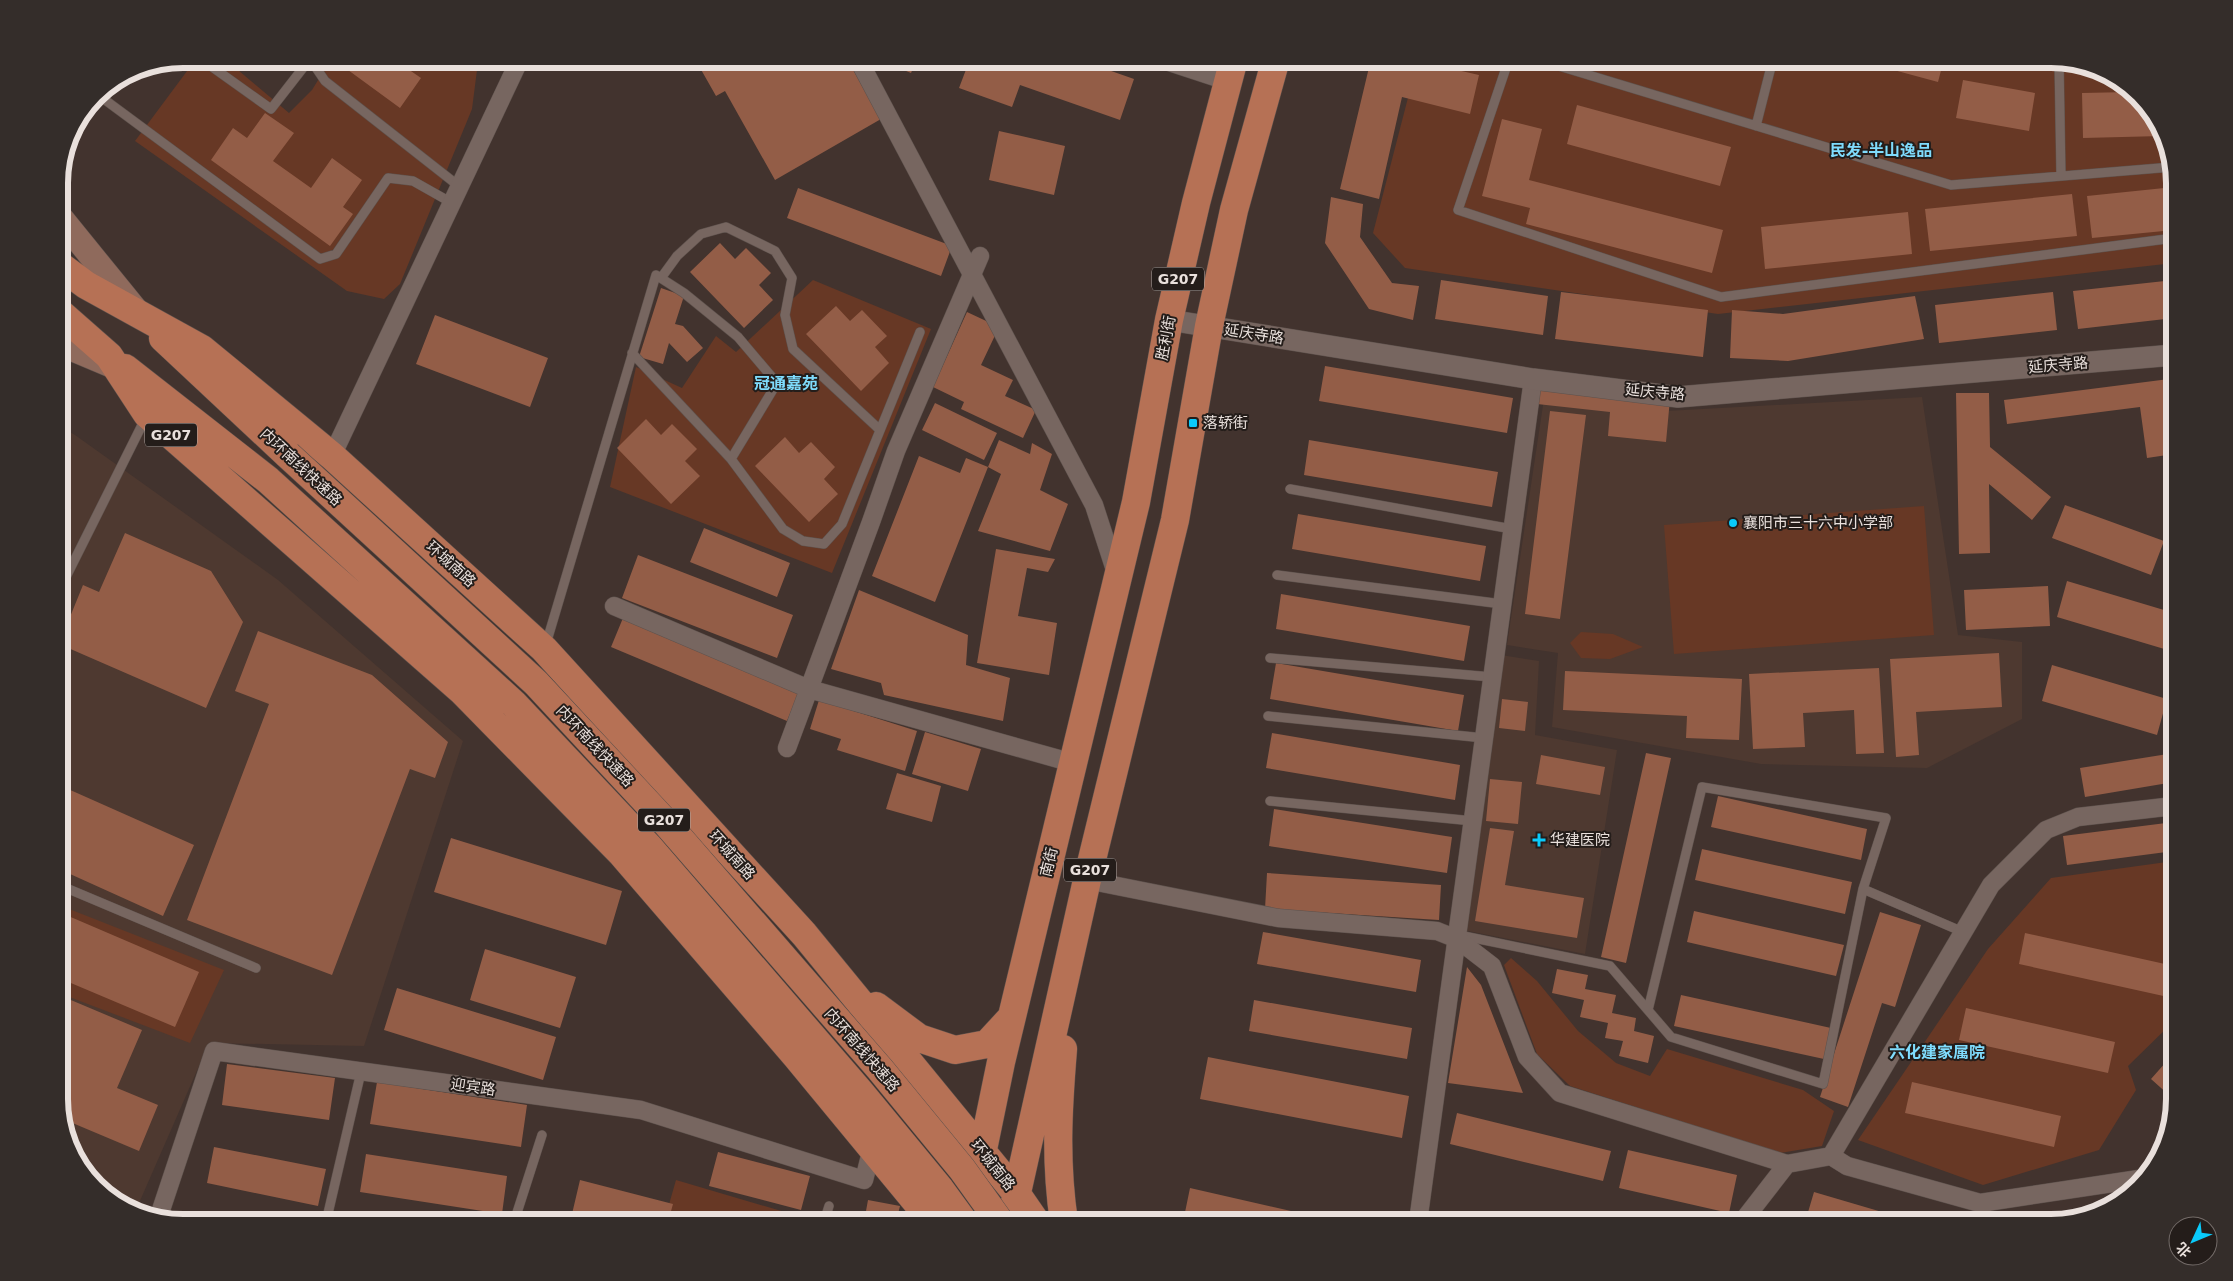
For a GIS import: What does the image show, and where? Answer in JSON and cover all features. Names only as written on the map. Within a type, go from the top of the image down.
[{"type":"highway","points":[[1209,326],[1234,210],[1273,68]]},
{"type":"highway","name":"胜利街","points":[[1136,502],[1169,320],[1230,70]]},
{"type":"highway","name":"内环南线快速路","points":[[68,272],[86,285],[202,349],[332,456]]},
{"type":"highway","name":"内环南线快速路","points":[[140,316],[536,683],[642,796],[880,1069],[962,1169],[994,1214]]},
{"type":"highway","name":"内环南线快速路","points":[[68,320],[112,361],[268,480],[514,704],[641,839],[860,1092],[940,1189],[958,1214]]},
{"type":"highway","name":"G207","points":[[1012,1214],[1087,880],[1175,520],[1209,326]]},
{"type":"highway","name":"内环南线快速路","points":[[112,361],[147,414],[462,691],[622,854],[796,1056],[877,1154]]},
{"type":"highway","name":"环城南路","points":[[332,456],[544,649],[798,927],[1016,1192],[1031,1214]]},
{"type":"highway","name":"南街","points":[[970,1214],[1012,1017],[1136,502]]},
{"type":"highway","points":[[1063,1214],[1058,1180],[1057,1119],[1072,949]]},
{"type":"highway","points":[[844,983],[919,1038],[955,1050],[987,1044],[1012,1017]]},
{"type":"highway","points":[[877,1154],[926,1214]]},
{"type":"main road","points":[[68,227],[140,316]]},
{"type":"main road","points":[[68,346],[112,361]]},
{"type":"main road","points":[[877,1154],[911,1214]]},
{"type":"street","points":[[332,456],[516,68]]},
{"type":"street","points":[[863,68],[1094,505],[1117,579]]},
{"type":"street","points":[[1217,68],[1230,70]]},
{"type":"street","points":[[787,748],[896,451],[980,256]]},
{"type":"street","name":"延庆寺路","points":[[1169,320],[1533,379],[1678,397],[2165,356]]},
{"type":"street","points":[[1419,1214],[1533,379]]},
{"type":"street","points":[[614,606],[809,689],[1073,763]]},
{"type":"street","points":[[1830,1156],[1991,885],[2046,830],[2078,817],[2166,807]]},
{"type":"street","points":[[1087,880],[1278,918],[1437,931],[1457,937],[1492,966],[1527,1057],[1560,1094],[1787,1164],[1830,1156],[1847,1166],[1980,1203],[2132,1180]]},
{"type":"street","name":"迎宾路","points":[[160,1212],[214,1051],[641,1110],[864,1180],[877,1154]]},
{"type":"street","points":[[1748,1214],[1787,1164]]},
{"type":"lane","points":[[214,68],[271,109],[303,68]]},
{"type":"lane","points":[[316,68],[325,81],[460,186]]},
{"type":"lane","points":[[1506,68],[1458,210],[1721,297],[2165,239]]},
{"type":"lane","points":[[1566,68],[1951,185],[2164,168]]},
{"type":"lane","points":[[1756,126],[1771,68]]},
{"type":"lane","points":[[2059,68],[2061,176]]},
{"type":"lane","points":[[104,99],[320,259],[336,254],[388,178],[413,182],[452,203]]},
{"type":"lane","points":[[661,278],[677,256],[701,234],[726,226],[775,251],[792,278],[785,315],[793,349],[880,430]]},
{"type":"lane","points":[[544,649],[656,275],[684,293],[738,337],[777,383],[731,460]]},
{"type":"lane","points":[[632,353],[731,460],[782,529],[803,541],[824,544],[842,524],[920,332]]},
{"type":"lane","points":[[68,573],[147,414]]},
{"type":"lane","points":[[1290,489],[1512,529]]},
{"type":"lane","points":[[1277,575],[1502,604]]},
{"type":"lane","points":[[1270,658],[1492,677]]},
{"type":"lane","points":[[1268,716],[1484,738]]},
{"type":"lane","points":[[1457,937],[1610,966],[1670,1036],[1823,1084],[1863,889],[1886,818],[1702,787],[1648,1010]]},
{"type":"lane","points":[[1270,801],[1473,821]]},
{"type":"lane","points":[[68,889],[256,968]]},
{"type":"lane","points":[[1863,889],[1963,932]]},
{"type":"lane","points":[[328,1214],[361,1072]]},
{"type":"lane","points":[[517,1214],[542,1135]]},
{"type":"lane","points":[[1980,1203],[1988,1214]]},
{"type":"lane","points":[[826,1214],[829,1206]]},
{"type":"shaded area","points":[[189,68],[236,68],[289,113],[312,90],[325,68],[474,68],[477,70],[472,109],[400,284],[384,299],[347,291],[135,141]]},
{"type":"shaded area","points":[[1416,68],[2066,68],[2095,76],[2121,91],[2132,101],[2142,112],[2157,138],[2162,152],[2165,175],[2165,264],[1718,314],[1405,268],[1373,233]]},
{"type":"shaded area","points":[[813,280],[931,329],[832,573],[610,487],[636,367],[682,388],[716,336],[736,352]]},
{"type":"shaded area","name":"襄阳市三十六中小学部","points":[[1545,392],[1666,411],[1922,397],[1958,635],[2022,642],[2022,719],[1927,768],[1761,764],[1552,727],[1558,653],[1507,645]]},
{"type":"shaded area","points":[[68,431],[278,580],[463,741],[364,1046],[209,1043],[138,1205],[118,1194],[107,1185],[87,1163],[79,1150],[74,1136],[68,1106]]},
{"type":"shaded area","points":[[1924,506],[1934,635],[1674,654],[1664,525]]},
{"type":"shaded area","points":[[1581,632],[1613,634],[1643,647],[1610,659],[1581,658],[1570,643]]},
{"type":"shaded area","name":"华建医院","points":[[1501,655],[1539,661],[1535,735],[1617,750],[1585,954],[1463,930]]},
{"type":"shaded area","points":[[2166,862],[2166,1029],[2128,1066],[2136,1090],[2099,1150],[1983,1185],[1858,1140],[1988,949],[2051,878]]},
{"type":"shaded area","points":[[68,909],[224,970],[190,1043],[68,996]]},
{"type":"shaded area","points":[[1511,958],[1537,981],[1578,1031],[1616,1063],[1650,1076],[1667,1049],[1803,1090],[1834,1111],[1822,1146],[1780,1153],[1570,1086],[1537,1054],[1504,965]]},
{"type":"shaded area","points":[[676,1180],[791,1214],[666,1214]]},
{"type":"building","points":[[349,68],[409,68],[421,78],[400,108],[348,70]]},
{"type":"building","points":[[700,68],[852,68],[881,119],[775,180],[725,91],[716,96]]},
{"type":"building","points":[[899,68],[913,68],[911,73]]},
{"type":"building","points":[[967,68],[1103,68],[1134,79],[1120,120],[1020,85],[1012,107],[959,88]]},
{"type":"building","points":[[1369,68],[1448,68],[1479,75],[1470,114],[1402,97],[1379,199],[1340,189]]},
{"type":"building","points":[[1886,68],[1942,68],[1938,82]]},
{"type":"building","points":[[1963,80],[2035,93],[2029,131],[1956,118]]},
{"type":"building","points":[[2122,92],[2142,112],[2156,136],[2083,138],[2082,93]]},
{"type":"building","points":[[1577,105],[1731,147],[1720,186],[1567,144]]},
{"type":"building","points":[[265,113],[294,133],[273,161],[311,188],[332,158],[362,180],[343,207],[353,214],[330,246],[211,160],[233,128],[247,138]]},
{"type":"building","points":[[1502,119],[1542,129],[1529,180],[1723,230],[1712,273],[1526,224],[1530,208],[1482,196]]},
{"type":"building","points":[[999,131],[1065,146],[1054,195],[989,180]]},
{"type":"building","points":[[798,188],[952,246],[941,276],[787,218]]},
{"type":"building","points":[[2165,188],[2165,231],[2092,238],[2087,196]]},
{"type":"building","points":[[2072,194],[2077,236],[1930,251],[1925,209]]},
{"type":"building","points":[[1331,197],[1363,204],[1360,237],[1392,283],[1419,286],[1413,320],[1369,309],[1325,243]]},
{"type":"building","points":[[1908,212],[1912,254],[1765,269],[1761,227]]},
{"type":"building","points":[[720,243],[735,259],[746,248],[771,273],[759,285],[773,300],[744,328],[690,272]]},
{"type":"building","points":[[1441,280],[1548,296],[1543,335],[1435,319]]},
{"type":"building","points":[[2165,281],[2165,319],[2078,329],[2073,291]]},
{"type":"building","points":[[661,288],[684,296],[675,324],[683,326],[703,348],[687,362],[669,343],[663,364],[639,357]]},
{"type":"building","points":[[1561,292],[1708,310],[1703,357],[1555,339]]},
{"type":"building","points":[[2053,292],[2057,330],[1939,343],[1935,305]]},
{"type":"building","points":[[1915,296],[1924,339],[1788,361],[1730,358],[1732,310],[1783,314]]},
{"type":"building","points":[[836,306],[850,321],[862,310],[887,336],[875,347],[889,363],[861,391],[806,334]]},
{"type":"building","points":[[967,312],[999,327],[981,365],[1013,380],[1005,396],[1036,410],[1023,438],[961,409],[964,402],[933,387]]},
{"type":"building","points":[[435,315],[548,358],[530,407],[416,364]]},
{"type":"building","points":[[1325,366],[1513,398],[1507,433],[1319,401]]},
{"type":"building","points":[[2165,379],[2165,455],[2147,458],[2140,407],[2007,424],[2004,400]]},
{"type":"building","points":[[1539,385],[1670,399],[1666,442],[1608,436],[1610,412],[1537,404]]},
{"type":"building","points":[[1956,393],[1989,393],[1990,447],[2051,497],[2032,520],[1989,484],[1990,553],[1959,554]]},
{"type":"building","points":[[935,403],[997,433],[984,460],[922,430]]},
{"type":"building","points":[[1550,411],[1586,415],[1560,619],[1525,614]]},
{"type":"building","points":[[646,419],[661,435],[672,424],[697,449],[685,461],[700,476],[671,504],[617,448]]},
{"type":"building","points":[[785,437],[799,453],[811,442],[835,467],[824,479],[838,494],[809,522],[755,466]]},
{"type":"building","points":[[999,440],[1030,454],[1032,443],[1052,454],[1040,490],[1068,504],[1050,551],[978,531],[1001,474],[988,467]]},
{"type":"building","points":[[1309,440],[1498,472],[1492,507],[1304,475]]},
{"type":"building","points":[[919,456],[960,473],[966,458],[988,467],[935,602],[872,576]]},
{"type":"building","points":[[2065,505],[2164,541],[2151,575],[2052,538]]},
{"type":"building","points":[[1298,514],[1486,546],[1480,581],[1292,549]]},
{"type":"building","points":[[704,528],[790,563],[777,597],[690,562]]},
{"type":"building","points":[[125,533],[211,571],[243,622],[206,708],[68,648],[68,622],[83,585],[99,592]]},
{"type":"building","points":[[996,549],[1055,559],[1048,572],[1027,568],[1018,616],[1057,623],[1049,675],[977,663]]},
{"type":"building","points":[[638,555],[793,615],[777,658],[622,598]]},
{"type":"building","points":[[2067,581],[2165,610],[2166,649],[2057,617]]},
{"type":"building","points":[[2048,586],[2050,626],[1966,630],[1964,590]]},
{"type":"building","points":[[859,590],[968,635],[966,665],[1010,678],[1003,721],[884,695],[881,683],[831,669]]},
{"type":"building","points":[[1281,594],[1470,626],[1464,661],[1276,629]]},
{"type":"building","points":[[623,618],[799,693],[787,721],[611,647]]},
{"type":"building","points":[[258,631],[372,675],[448,742],[435,778],[410,769],[332,975],[187,920],[269,704],[235,691]]},
{"type":"building","points":[[1999,653],[2002,707],[1916,712],[1919,755],[1896,757],[1890,659]]},
{"type":"building","points":[[1276,663],[1464,695],[1458,731],[1270,699]]},
{"type":"building","points":[[2052,665],[2166,699],[2166,704],[2157,735],[2042,701]]},
{"type":"building","points":[[1879,668],[1884,753],[1856,754],[1854,710],[1803,713],[1805,747],[1753,749],[1749,674]]},
{"type":"building","points":[[1565,671],[1742,679],[1739,740],[1686,738],[1687,716],[1563,710]]},
{"type":"building","points":[[1502,699],[1528,702],[1525,731],[1499,728]]},
{"type":"building","points":[[819,700],[917,731],[905,771],[837,750],[841,739],[810,729]]},
{"type":"building","points":[[925,732],[981,749],[968,791],[912,774]]},
{"type":"building","points":[[1272,733],[1460,765],[1455,800],[1266,768]]},
{"type":"building","points":[[1646,753],[1671,758],[1626,963],[1601,957]]},
{"type":"building","points":[[2166,754],[2166,783],[2085,797],[2080,768]]},
{"type":"building","points":[[1541,755],[1605,767],[1600,795],[1536,784]]},
{"type":"building","points":[[897,773],[941,786],[932,822],[886,809]]},
{"type":"building","points":[[1490,779],[1522,782],[1518,824],[1486,821]]},
{"type":"building","points":[[68,789],[194,845],[163,916],[68,873]]},
{"type":"building","points":[[1718,796],[1867,829],[1861,860],[1711,827]]},
{"type":"building","points":[[1274,809],[1452,837],[1447,873],[1269,846]]},
{"type":"building","points":[[2166,823],[2166,852],[2067,865],[2063,836]]},
{"type":"building","points":[[1490,828],[1514,831],[1505,885],[1584,898],[1577,938],[1475,921]]},
{"type":"building","points":[[451,838],[622,891],[606,945],[434,892]]},
{"type":"building","points":[[1702,849],[1852,882],[1845,914],[1695,880]]},
{"type":"building","points":[[1267,873],[1441,885],[1439,920],[1265,909]]},
{"type":"building","points":[[1694,911],[1844,945],[1836,976],[1687,942]]},
{"type":"building","points":[[1880,912],[1921,925],[1895,1007],[1882,1003],[1848,1107],[1820,1097]]},
{"type":"building","points":[[68,916],[199,972],[175,1027],[68,982]]},
{"type":"building","points":[[1263,932],[1421,960],[1416,992],[1257,964]]},
{"type":"building","points":[[2025,933],[2166,964],[2166,997],[2019,964]]},
{"type":"building","points":[[485,949],[576,977],[560,1028],[470,1000]]},
{"type":"building","points":[[1467,967],[1481,985],[1523,1093],[1448,1083]]},
{"type":"building","points":[[1557,969],[1588,975],[1585,989],[1616,995],[1612,1013],[1636,1018],[1634,1031],[1654,1036],[1648,1063],[1619,1056],[1623,1041],[1605,1038],[1608,1023],[1580,1017],[1584,1000],[1552,993]]},
{"type":"building","points":[[397,988],[556,1037],[543,1080],[384,1030]]},
{"type":"building","points":[[1681,995],[1831,1028],[1824,1059],[1674,1026]]},
{"type":"building","points":[[68,999],[142,1030],[117,1088],[158,1105],[139,1151],[70,1122],[68,1106]]},
{"type":"building","points":[[1254,1000],[1412,1028],[1407,1059],[1249,1031]]},
{"type":"building","points":[[1966,1008],[2115,1042],[2108,1073],[1959,1040]]},
{"type":"building","points":[[1208,1057],[1409,1096],[1402,1138],[1200,1099]]},
{"type":"building","points":[[2166,1062],[2166,1092],[2151,1079]]},
{"type":"building","points":[[227,1064],[335,1078],[329,1120],[222,1105]]},
{"type":"building","points":[[377,1082],[527,1105],[521,1147],[370,1124]]},
{"type":"building","points":[[1912,1082],[2061,1116],[2054,1147],[1905,1113]]},
{"type":"building","points":[[1457,1113],[1611,1151],[1603,1181],[1450,1144]]},
{"type":"building","points":[[214,1147],[326,1169],[318,1206],[207,1183]]},
{"type":"building","points":[[1628,1150],[1737,1175],[1729,1213],[1619,1188]]},
{"type":"building","points":[[718,1152],[810,1176],[801,1210],[709,1186]]},
{"type":"building","points":[[366,1154],[507,1176],[502,1214],[360,1192]]},
{"type":"building","points":[[580,1180],[673,1204],[670,1214],[572,1214]]},
{"type":"building","points":[[1190,1188],[1304,1214],[1185,1214]]},
{"type":"building","points":[[1814,1192],[1889,1214],[1807,1214]]},
{"type":"building","points":[[868,1200],[900,1206],[898,1214],[865,1214]]},
{"type":"place","name":"落轿街","points":[[1193,423]]},
{"type":"place","name":"襄阳市三十六中小学部","points":[[1733,523]]},
{"type":"place","name":"华建医院","points":[[1539,840]]},
{"type":"district","name":"民发-半山逸品","points":[[1881,150]]},
{"type":"district","name":"冠通嘉苑","points":[[786,383]]},
{"type":"district","name":"六化建家属院","points":[[1937,1052]]}]
